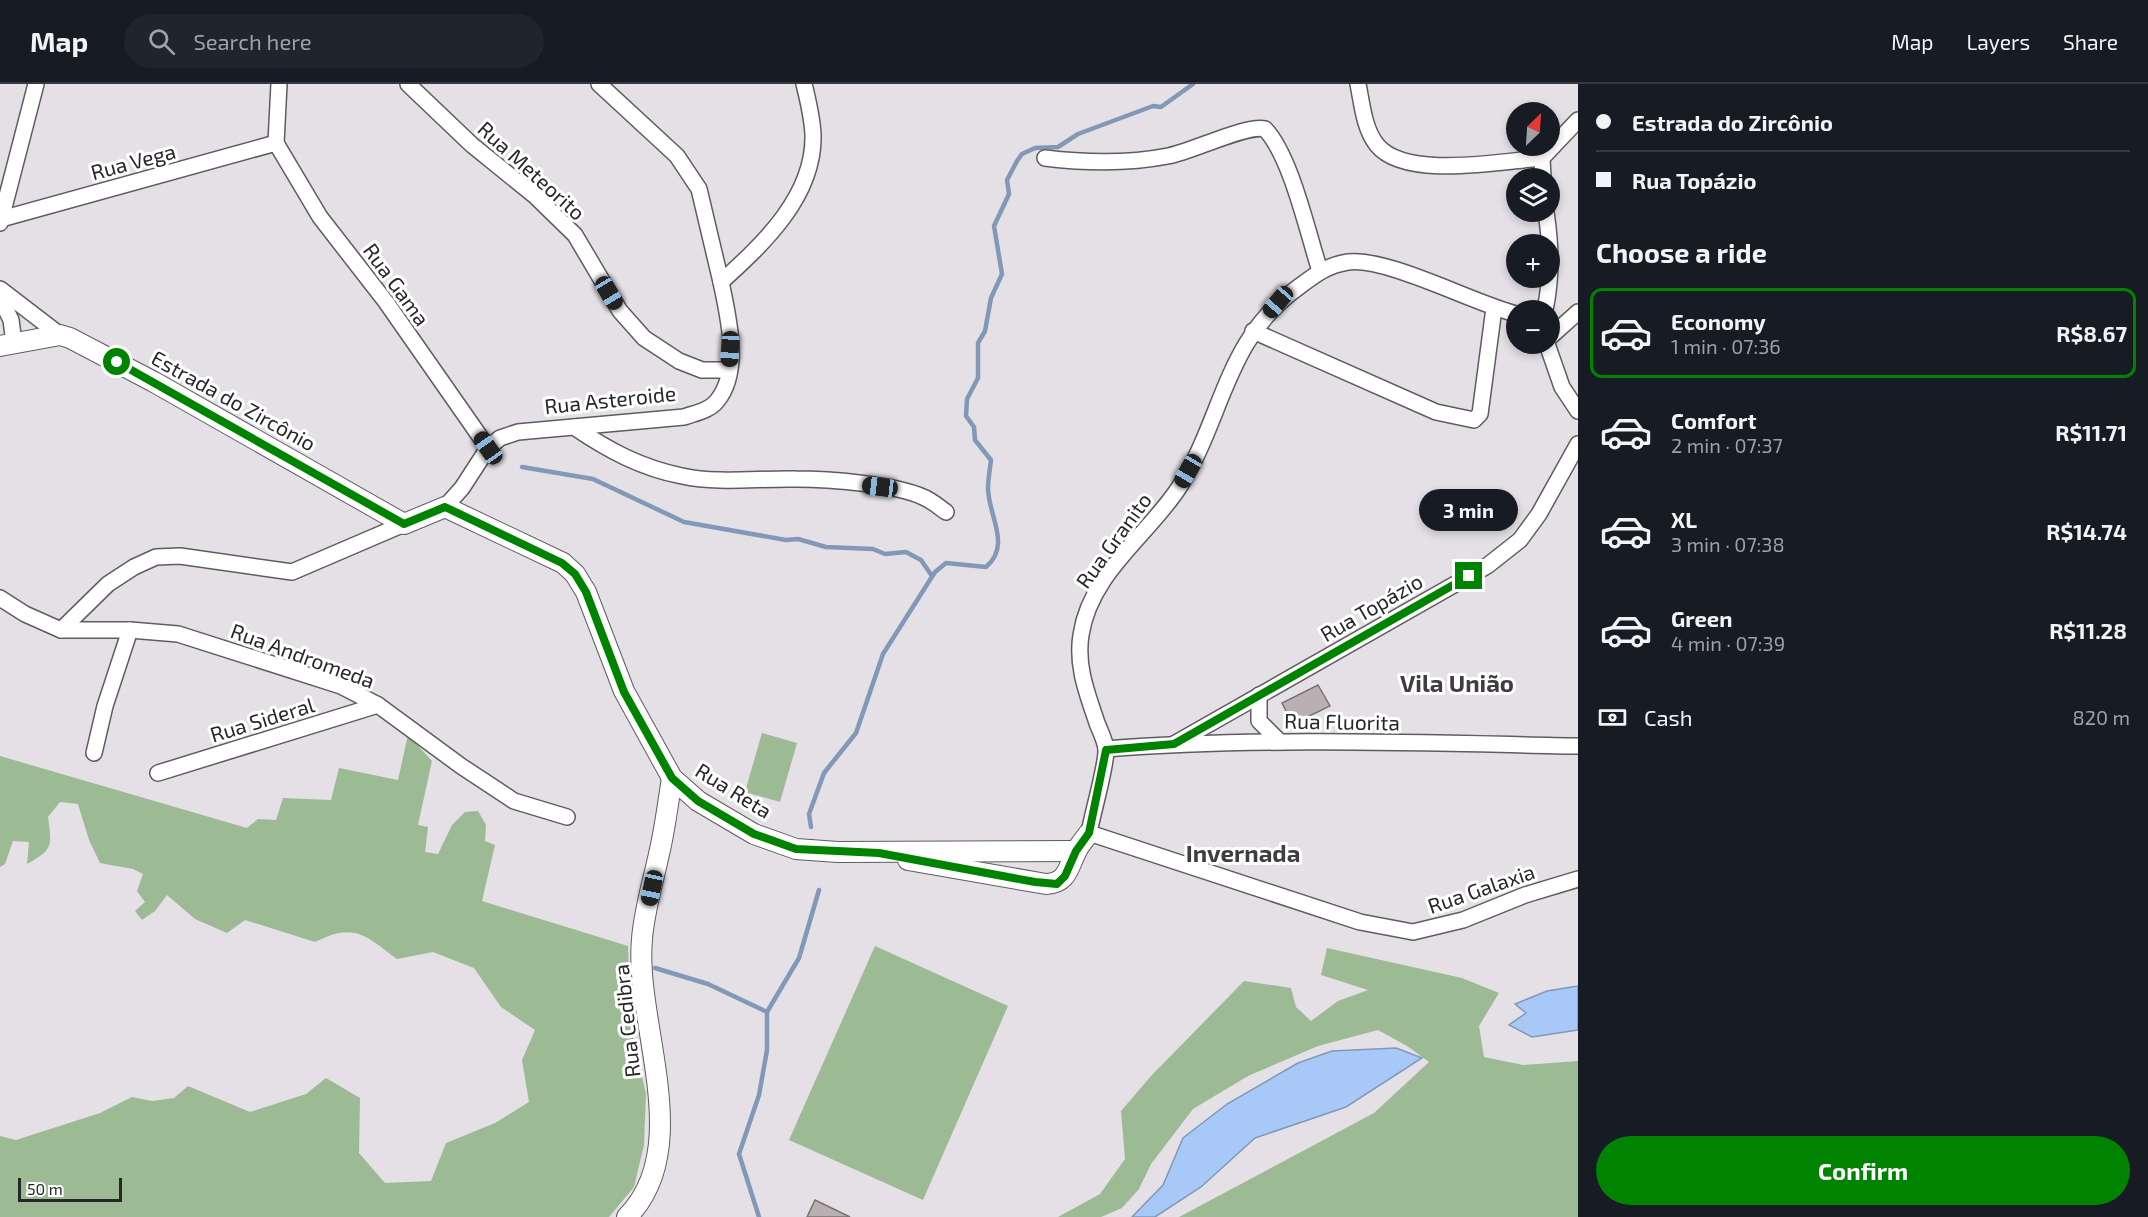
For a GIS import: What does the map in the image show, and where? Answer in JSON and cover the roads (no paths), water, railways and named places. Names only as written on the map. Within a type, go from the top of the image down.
[{"type":"street","points":[[1,221],[36,84]]},
{"type":"street","points":[[276,143],[279,84]]},
{"type":"street","name":"Rua Meteorito","points":[[408,84],[472,145],[535,196],[575,235],[620,311],[644,338],[679,360],[702,370],[729,370]]},
{"type":"street","name":"Rua Asteroide","points":[[404,524],[445,507],[462,488],[488,448],[500,438],[518,432],[684,417],[708,409],[717,402],[724,389],[729,370],[730,349],[721,282],[699,189],[677,156],[599,84]]},
{"type":"street","points":[[721,282],[778,226],[799,190],[810,158],[813,136],[804,84]]},
{"type":"street","points":[[1358,84],[1368,128],[1378,146],[1394,158],[1420,165],[1542,159],[1577,122]]},
{"type":"street","points":[[1045,158],[1082,163],[1169,156],[1208,145],[1251,128],[1265,129],[1275,143],[1298,200],[1320,271]]},
{"type":"street","name":"Rua Vega","points":[[1,221],[276,143]]},
{"type":"street","name":"Rua Gama","points":[[276,143],[320,217],[386,302],[488,448]]},
{"type":"street","points":[[1542,159],[1542,168]]},
{"type":"street","points":[[1547,300],[1550,284],[1551,244],[1548,222]]},
{"type":"street","name":"Rua Granito","points":[[1089,833],[1106,750],[1078,662],[1081,633],[1091,603],[1128,548],[1177,490],[1199,452],[1232,368],[1253,331],[1278,302],[1320,271],[1350,262],[1374,264],[1506,311]]},
{"type":"street","points":[[0,289],[60,335]]},
{"type":"street","points":[[0,297],[11,320],[7,345],[60,335]]},
{"type":"street","points":[[1253,331],[1436,412],[1474,420],[1480,414],[1494,308]]},
{"type":"street","points":[[1560,328],[1578,312]]},
{"type":"street","name":"Estrada do Zircônio","points":[[60,335],[154,382],[404,524]]},
{"type":"street","points":[[1550,354],[1562,387],[1577,409]]},
{"type":"street","points":[[574,428],[613,453],[643,466],[682,476],[714,480],[822,480],[906,491],[924,497],[946,512]]},
{"type":"street","name":"Rua Topázio","points":[[1174,744],[1487,566],[1520,540],[1539,514],[1578,444]]},
{"type":"street","points":[[445,507],[529,545],[562,563],[575,574],[586,592],[624,692],[672,778]]},
{"type":"street","points":[[61,630],[108,584],[134,567],[156,557],[180,556],[292,572],[404,524]]},
{"type":"street","name":"Rua Andromeda","points":[[0,598],[25,614],[61,630],[130,630],[178,634],[341,686],[378,705],[461,766],[514,801],[567,817]]},
{"type":"street","points":[[94,753],[105,706],[130,630]]},
{"type":"street","points":[[1259,695],[1259,721],[1279,741]]},
{"type":"street","name":"Rua Sideral","points":[[158,773],[378,705]]},
{"type":"street","name":"Rua Fluorita","points":[[1106,750],[1174,744],[1279,741],[1578,746]]},
{"type":"street","name":"Rua Reta","points":[[672,778],[698,801],[754,834],[796,849],[879,853],[1046,884],[1057,884],[1065,876],[1076,851],[1089,833]]},
{"type":"street","name":"Rua Cedibra","points":[[627,1217],[647,1188],[655,1165],[659,1139],[660,1118],[643,990],[642,940],[672,778]]},
{"type":"street","name":"Rua Galaxia","points":[[1089,833],[1360,922],[1413,932],[1463,920],[1524,895],[1578,879]]},
{"type":"street","name":"Rua Reta","points":[[879,853],[888,851],[1076,851]]},
{"type":"water","points":[[1578,986],[1578,1030],[1532,1037],[1509,1025],[1526,1013],[1515,1004],[1547,991]]},
{"type":"water","points":[[1396,1048],[1422,1058],[1346,1107],[1255,1138],[1201,1187],[1155,1217],[1132,1217],[1163,1185],[1183,1138],[1227,1104],[1298,1063],[1332,1051]]},
{"type":"waterway","points":[[811,827],[809,814],[824,773],[856,733],[883,654],[935,572],[946,563],[986,567],[994,558],[997,549],[997,529],[988,488],[991,460],[975,440],[974,427],[966,416],[967,399],[978,378],[978,343],[985,331],[991,298],[1002,274],[994,226],[1009,194],[1007,180],[1022,154],[1035,148],[1058,147],[1078,134],[1153,106],[1161,107],[1193,84]]},
{"type":"waterway","points":[[522,467],[593,479],[684,522],[786,540],[798,539],[826,547],[873,549],[885,554],[906,552],[921,560],[932,576]]},
{"type":"waterway","points":[[759,1217],[739,1154],[759,1095],[767,1050],[767,1012],[799,958],[819,890]]},
{"type":"waterway","points":[[655,968],[708,984],[767,1012]]},
{"type":"district","name":"Vila União","points":[[1457,682]]},
{"type":"district","name":"Invernada","points":[[1243,852]]}]
